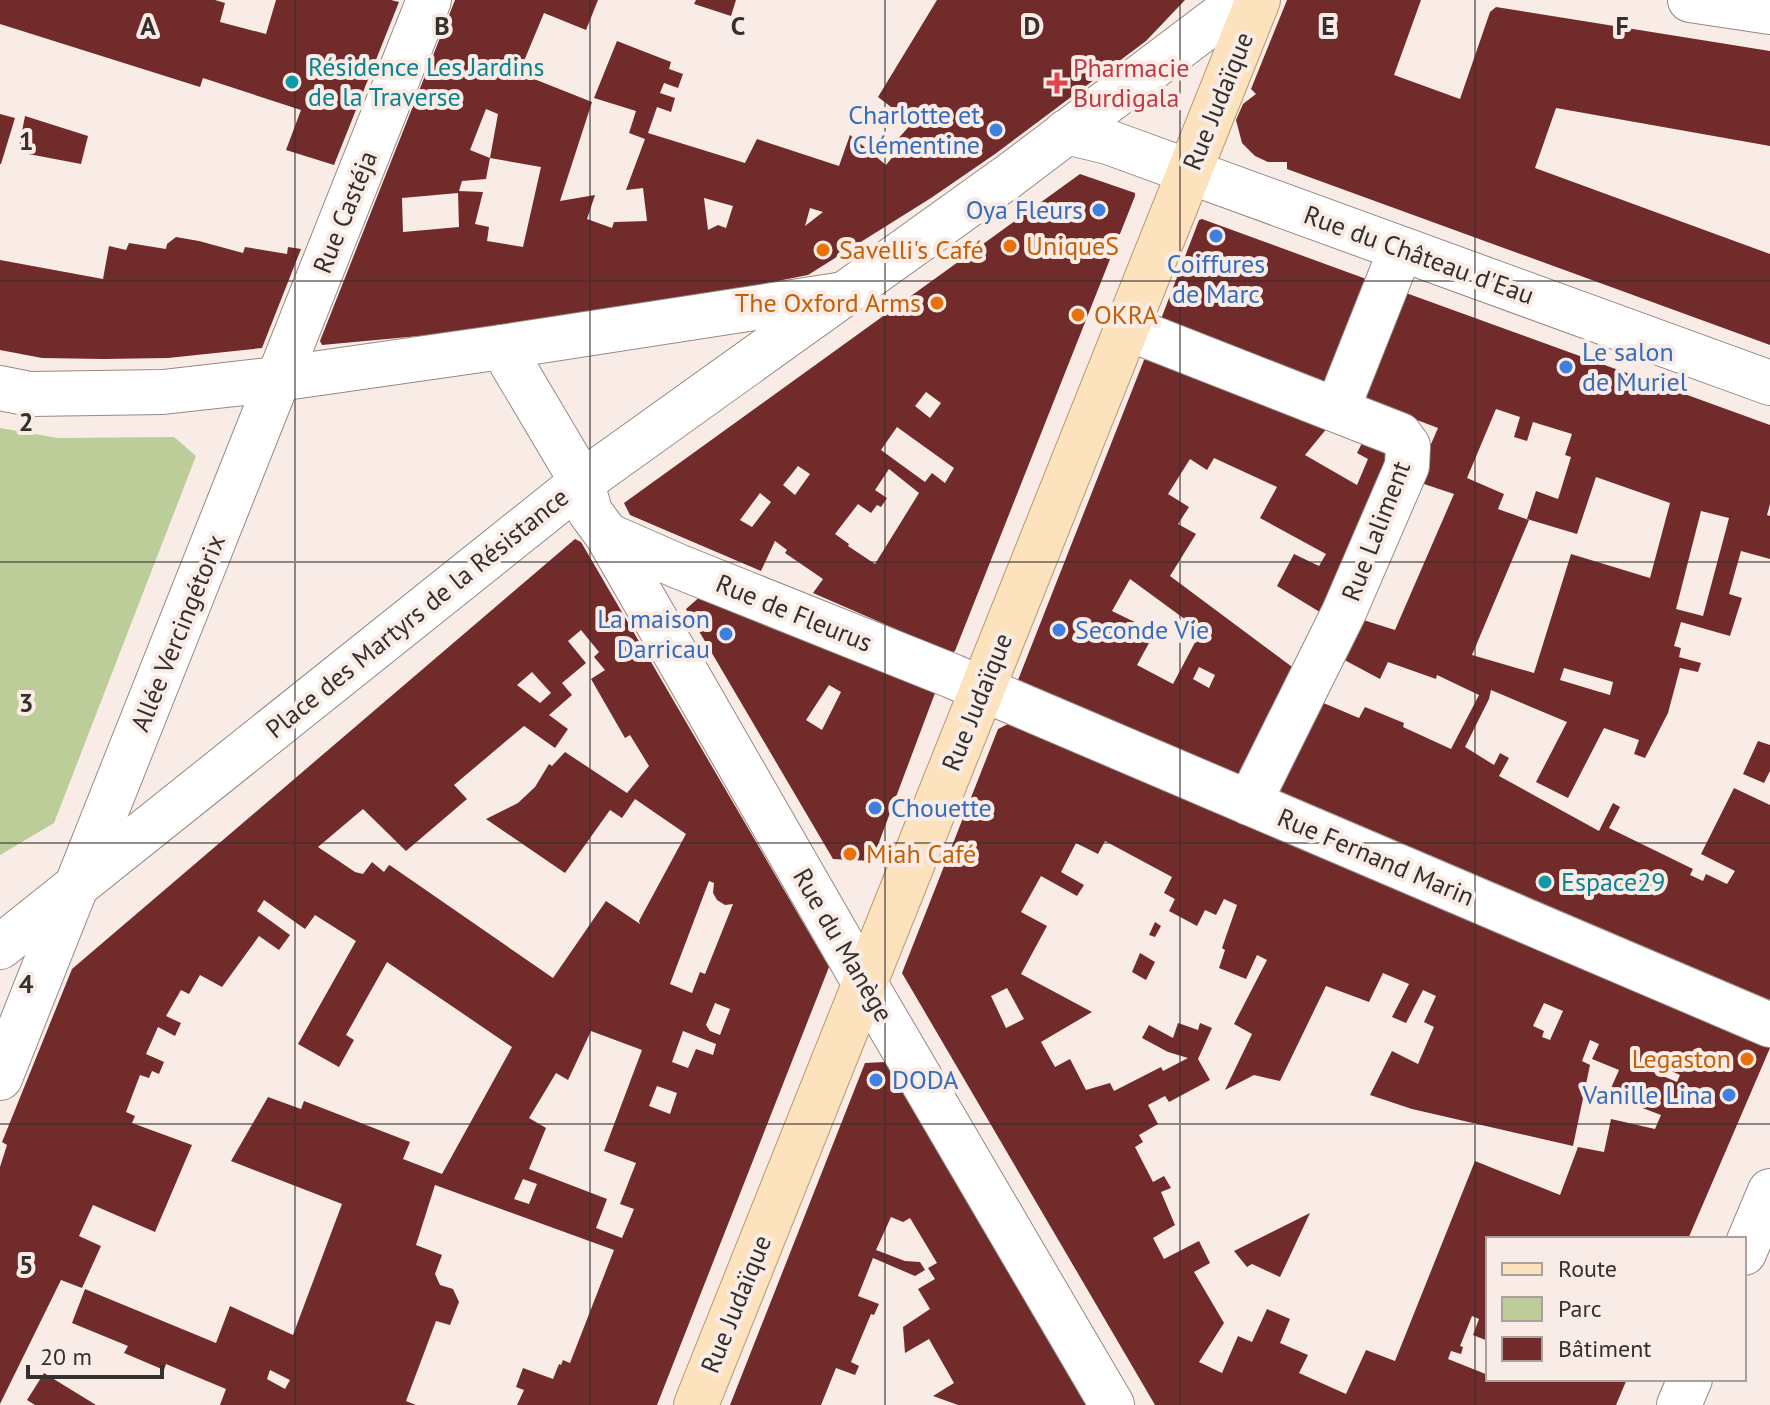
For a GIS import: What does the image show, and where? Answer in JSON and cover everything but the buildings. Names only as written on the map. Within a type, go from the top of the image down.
[{"type":"main road","name":"Rue Judaïque","points":[[696,1405],[1258,0]]},
{"type":"street","name":"Rue Castéja","points":[[278,379],[429,0]]},
{"type":"street","name":"Place des Martyrs de la Résistance","points":[[0,947],[582,482],[846,293],[1242,0]]},
{"type":"street","points":[[1690,0],[1770,12]]},
{"type":"street","name":"Rue du Château d'Eau","points":[[1066,132],[1108,142],[1770,383]]},
{"type":"street","points":[[1337,410],[1401,249]]},
{"type":"street","name":"Place des Martyrs de la Résistance","points":[[0,388],[30,394],[163,392],[502,347],[846,293]]},
{"type":"street","name":"Rue Laliment","points":[[1127,328],[1400,435],[1408,446],[1407,466],[1344,612],[1249,803]]},
{"type":"street","name":"Rue du Manège","points":[[502,347],[582,482],[590,512],[607,535],[1112,1405]]},
{"type":"street","name":"Allée Vercingétorix","points":[[0,1078],[278,379]]},
{"type":"street","name":"Rue de Fleurus","points":[[607,535],[983,689]]},
{"type":"street","name":"Rue Fernand Marin","points":[[983,689],[1770,1025]]},
{"type":"street","points":[[1746,1248],[1770,1191]]},
{"type":"street","points":[[1679,1405],[1689,1381]]},
{"type":"green space","points":[[0,428],[58,438],[174,437],[196,456],[54,823],[0,855]]},
{"type":"place","name":"Résidence Les Jardins de la Traverse","points":[[292,82]]},
{"type":"place","name":"Pharmacie Burdigala","points":[[1057,83]]},
{"type":"place","name":"Charlotte et Clémentine","points":[[996,130]]},
{"type":"place","name":"Oya Fleurs","points":[[1099,210]]},
{"type":"place","name":"Coiffures de Marc","points":[[1216,236]]},
{"type":"place","name":"UniqueS","points":[[1010,246]]},
{"type":"place","name":"Savelli's Café","points":[[823,250]]},
{"type":"place","name":"The Oxford Arms","points":[[937,303]]},
{"type":"place","name":"OKRA","points":[[1078,315]]},
{"type":"place","name":"Le salon de Muriel","points":[[1566,367]]},
{"type":"place","name":"Seconde Vie","points":[[1059,630]]},
{"type":"place","name":"La maison Darricau","points":[[726,634]]},
{"type":"place","name":"Chouette","points":[[875,808]]},
{"type":"place","name":"Miah Café","points":[[850,854]]},
{"type":"place","name":"Espace29","points":[[1545,882]]},
{"type":"place","name":"Legaston","points":[[1747,1059]]},
{"type":"place","name":"DODA","points":[[876,1080]]},
{"type":"place","name":"Vanille Lina","points":[[1729,1095]]}]
